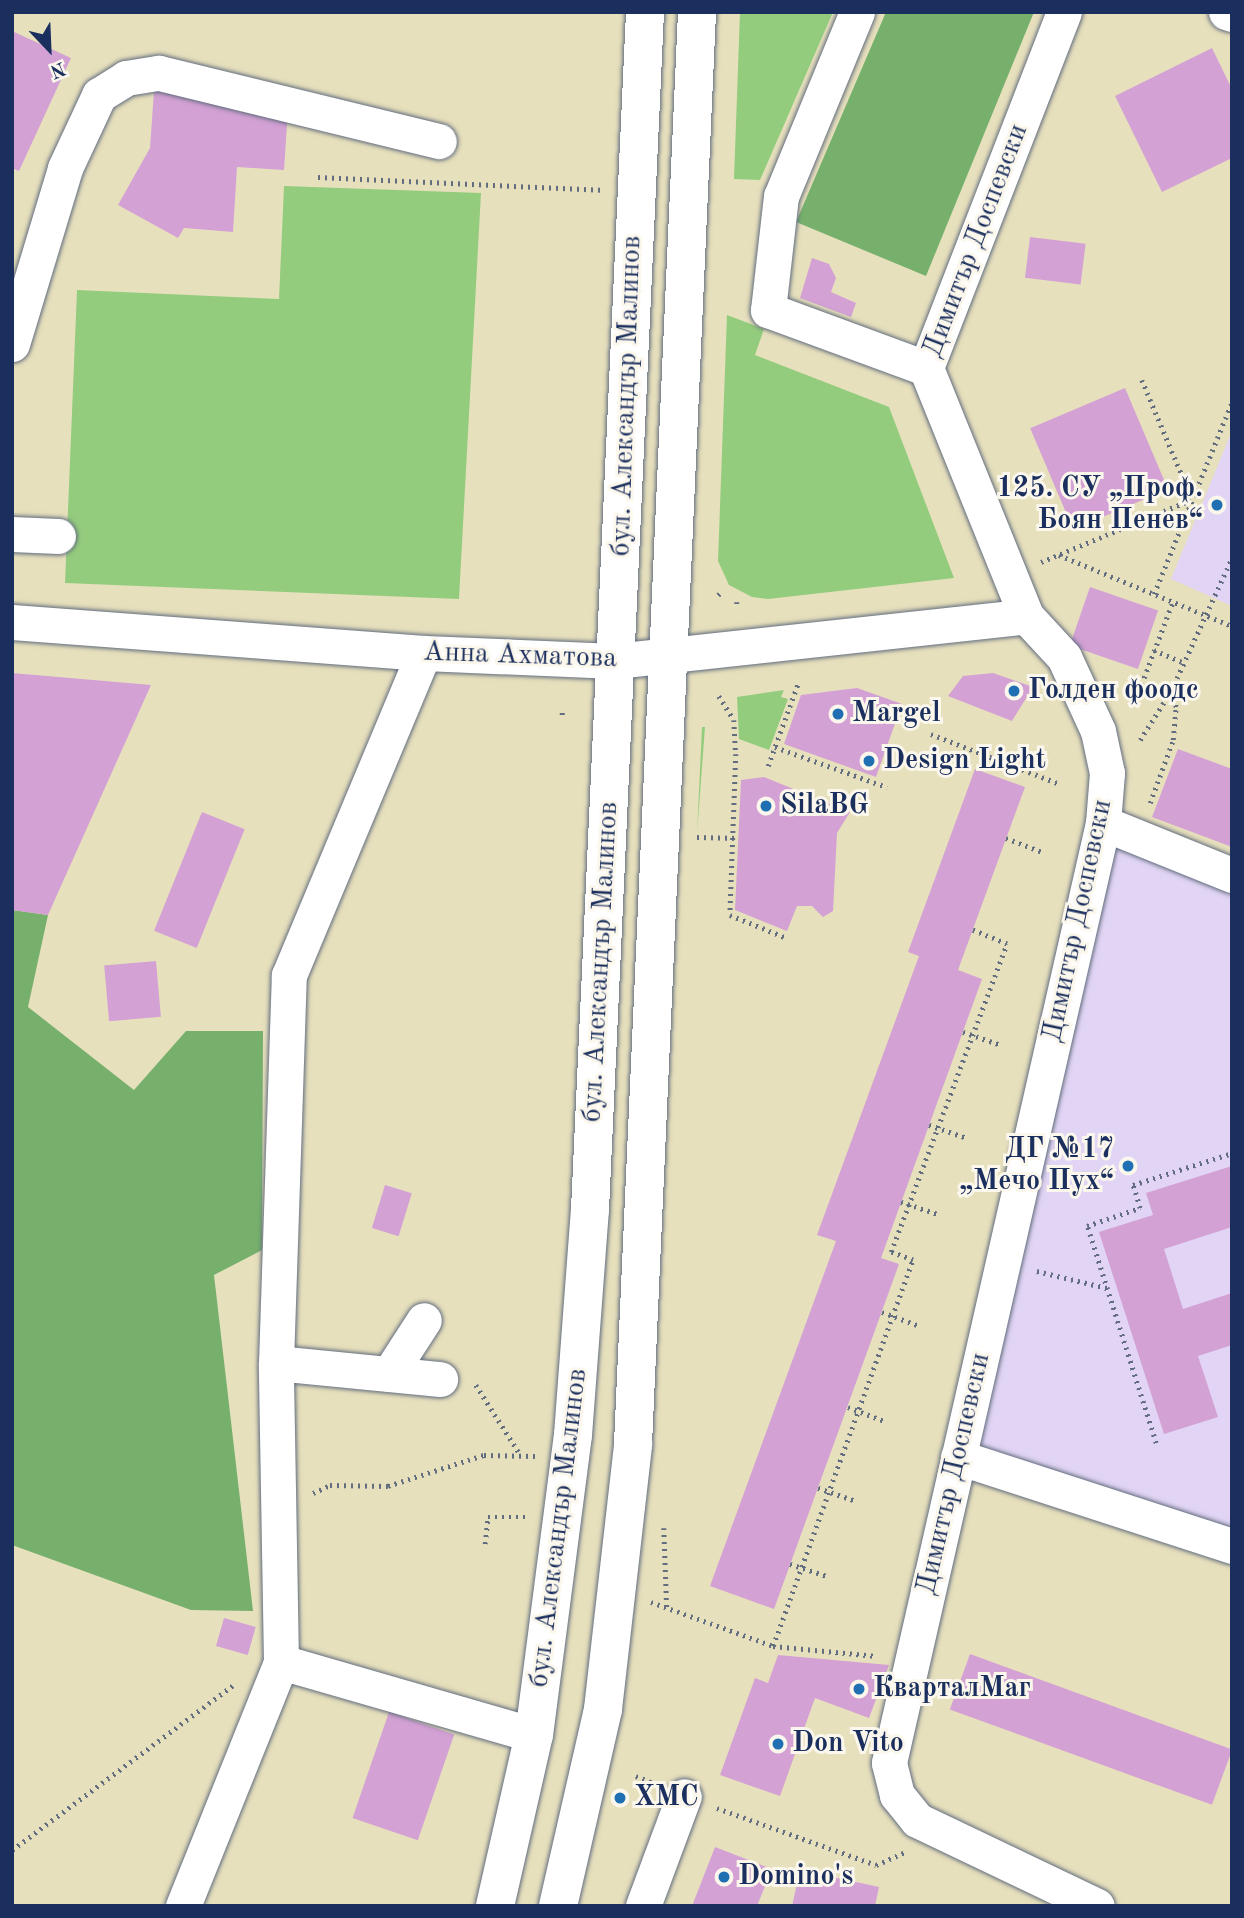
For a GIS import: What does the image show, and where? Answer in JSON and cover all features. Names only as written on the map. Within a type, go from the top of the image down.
[{"type":"main road","name":"бул. Александър Малинов","points":[[495,1906],[534,1735],[558,1579],[574,1422],[590,1210],[645,12]]},
{"type":"main road","name":"бул. Александър Малинов","points":[[558,1906],[603,1709],[631,1457],[696,12]]},
{"type":"street","points":[[857,12],[781,196],[768,310],[926,368]]},
{"type":"street","name":"Димитър Доспевски","points":[[944,1834],[917,1820],[897,1795],[889,1763],[1103,823],[1107,773],[1098,731],[1063,657],[1026,616],[926,368],[1064,12]]},
{"type":"street","points":[[1226,12],[1232,14]]},
{"type":"street","points":[[12,344],[70,158],[99,95],[126,78],[159,73],[439,141]]},
{"type":"street","points":[[12,534],[58,536]]},
{"type":"street","name":"Анна Ахматова","points":[[12,622],[424,653],[615,662],[1026,616]]},
{"type":"street","points":[[183,1906],[281,1662],[276,1363],[289,975],[424,653]]},
{"type":"street","points":[[1103,823],[1232,875]]},
{"type":"street","points":[[389,1374],[424,1320]]},
{"type":"street","points":[[276,1363],[440,1379]]},
{"type":"street","points":[[958,1457],[1232,1546]]},
{"type":"street","points":[[281,1662],[534,1735]]},
{"type":"street","points":[[643,1906],[684,1796]]},
{"type":"street","points":[[944,1834],[1097,1906]]},
{"type":"path","points":[[318,177],[601,190]]},
{"type":"path","points":[[1142,380],[1192,500]]},
{"type":"path","points":[[1154,594],[1232,402]]},
{"type":"path","points":[[1037,564],[1192,500]]},
{"type":"path","points":[[1059,555],[1232,626]]},
{"type":"path","points":[[1140,740],[1171,691],[1203,614],[1232,558]]},
{"type":"path","points":[[1139,691],[1173,601]]},
{"type":"path","points":[[1154,650],[1183,662]]},
{"type":"path","points":[[768,766],[799,681]]},
{"type":"path","points":[[1148,809],[1173,740],[1175,707],[1171,691]]},
{"type":"path","points":[[719,696],[734,720],[736,838],[730,915],[787,938]]},
{"type":"path","points":[[931,734],[1060,784]]},
{"type":"path","points":[[775,747],[887,787]]},
{"type":"path","points":[[693,837],[736,838]]},
{"type":"path","points":[[1006,838],[1043,852]]},
{"type":"path","points":[[773,1646],[896,1317],[913,1260],[891,1252],[1007,943],[973,930]]},
{"type":"path","points":[[963,1032],[1001,1045]]},
{"type":"path","points":[[929,1125],[967,1138]]},
{"type":"path","points":[[1156,1443],[1087,1226],[1140,1208],[1133,1185],[1232,1153]]},
{"type":"path","points":[[901,1202],[939,1214]]},
{"type":"path","points":[[1003,1262],[1107,1289]]},
{"type":"path","points":[[882,1311],[920,1326]]},
{"type":"path","points":[[440,1379],[475,1384],[521,1455]]},
{"type":"path","points":[[848,1407],[885,1421]]},
{"type":"path","points":[[279,1510],[330,1485],[388,1486],[484,1455],[540,1456]]},
{"type":"path","points":[[818,1488],[856,1501]]},
{"type":"path","points":[[484,1536],[485,1544],[488,1517],[534,1517]]},
{"type":"path","points":[[664,1533],[667,1608]]},
{"type":"path","points":[[790,1564],[828,1576]]},
{"type":"path","points":[[650,1602],[773,1646],[887,1657]]},
{"type":"path","points":[[12,1850],[242,1678],[281,1662]]},
{"type":"path","points":[[636,1776],[876,1865],[944,1834]]},
{"type":"shaded area","name":"125. СУ „Проф. Боян Пенев“","points":[[1232,431],[1232,606],[1171,579]]},
{"type":"shaded area","name":"ДГ №17 „Мечо Пух“","points":[[1103,823],[1232,875],[1232,1546],[958,1457]]},
{"type":"green space","points":[[740,12],[833,12],[760,180],[734,179]]},
{"type":"green space","points":[[886,12],[1034,12],[926,276],[796,222]]},
{"type":"green space","points":[[284,186],[481,193],[459,599],[65,583],[77,290],[279,299]]},
{"type":"green space","points":[[727,315],[764,329],[755,355],[889,407],[954,578],[768,599],[752,597],[729,585],[718,561]]},
{"type":"green space","points":[[784,690],[781,697],[788,699],[769,750],[739,739],[737,697]]},
{"type":"green space","points":[[702,727],[705,727],[697,834]]},
{"type":"green space","points":[[12,910],[48,915],[28,1007],[134,1090],[186,1031],[263,1031],[262,1250],[214,1275],[253,1611],[191,1610],[12,1545]]},
{"type":"building","points":[[12,31],[71,58],[19,171],[12,168]]},
{"type":"building","points":[[1212,48],[1232,89],[1232,158],[1162,192],[1115,96]]},
{"type":"building","points":[[154,91],[229,96],[288,110],[284,170],[237,167],[233,232],[184,228],[178,238],[118,205],[150,148]]},
{"type":"building","points":[[1030,237],[1086,244],[1081,285],[1025,278]]},
{"type":"building","points":[[812,258],[829,264],[836,278],[831,292],[856,303],[851,317],[800,298]]},
{"type":"building","points":[[1125,388],[1168,489],[1073,530],[1030,428]]},
{"type":"building","points":[[1090,587],[1158,610],[1138,669],[1070,646]]},
{"type":"building","points":[[12,673],[151,685],[48,915],[12,910]]},
{"type":"building","points":[[993,673],[1033,687],[1012,721],[948,696],[963,676]]},
{"type":"building","points":[[857,688],[902,704],[876,777],[784,744],[801,695]]},
{"type":"building","points":[[1178,749],[1232,769],[1232,847],[1152,817]]},
{"type":"building","points":[[975,769],[1025,787],[958,970],[982,979],[881,1258],[899,1264],[774,1609],[710,1586],[836,1241],[817,1235],[919,956],[908,952]]},
{"type":"building","points":[[764,777],[850,812],[837,833],[833,911],[823,917],[812,906],[797,906],[787,931],[735,910],[741,780]]},
{"type":"building","points":[[202,812],[245,829],[197,948],[154,931]]},
{"type":"building","points":[[156,961],[161,1017],[109,1021],[104,966]]},
{"type":"building","points":[[1232,1166],[1232,1227],[1164,1249],[1183,1309],[1232,1293],[1232,1345],[1198,1356],[1218,1417],[1164,1434],[1099,1232],[1153,1215],[1146,1193]]},
{"type":"building","points":[[385,1185],[412,1193],[399,1236],[372,1228]]},
{"type":"building","points":[[224,1618],[256,1627],[248,1655],[216,1646]]},
{"type":"building","points":[[970,1654],[1232,1749],[1212,1805],[950,1709]]},
{"type":"building","points":[[778,1655],[889,1665],[869,1718],[815,1698],[780,1796],[720,1775],[755,1678],[768,1683]]},
{"type":"building","points":[[389,1712],[454,1734],[418,1840],[353,1818]]},
{"type":"building","points":[[715,1847],[772,1869],[757,1906],[692,1906]]},
{"type":"building","points":[[800,1870],[879,1887],[875,1906],[792,1906]]},
{"type":"place","name":"125. СУ „Проф. Боян Пенев“","points":[[1217,505]]},
{"type":"place","name":"Голден фоодс","points":[[1014,691]]},
{"type":"place","name":"Margel","points":[[838,714]]},
{"type":"place","name":"Design Light","points":[[869,761]]},
{"type":"place","name":"SilaBG","points":[[766,806]]},
{"type":"place","name":"ДГ №17 „Мечо Пух“","points":[[1128,1166]]},
{"type":"place","name":"КварталМаг","points":[[859,1689]]},
{"type":"place","name":"Don Vito","points":[[778,1744]]},
{"type":"place","name":"ХМС","points":[[620,1798]]},
{"type":"place","name":"Domino's","points":[[724,1877]]}]
